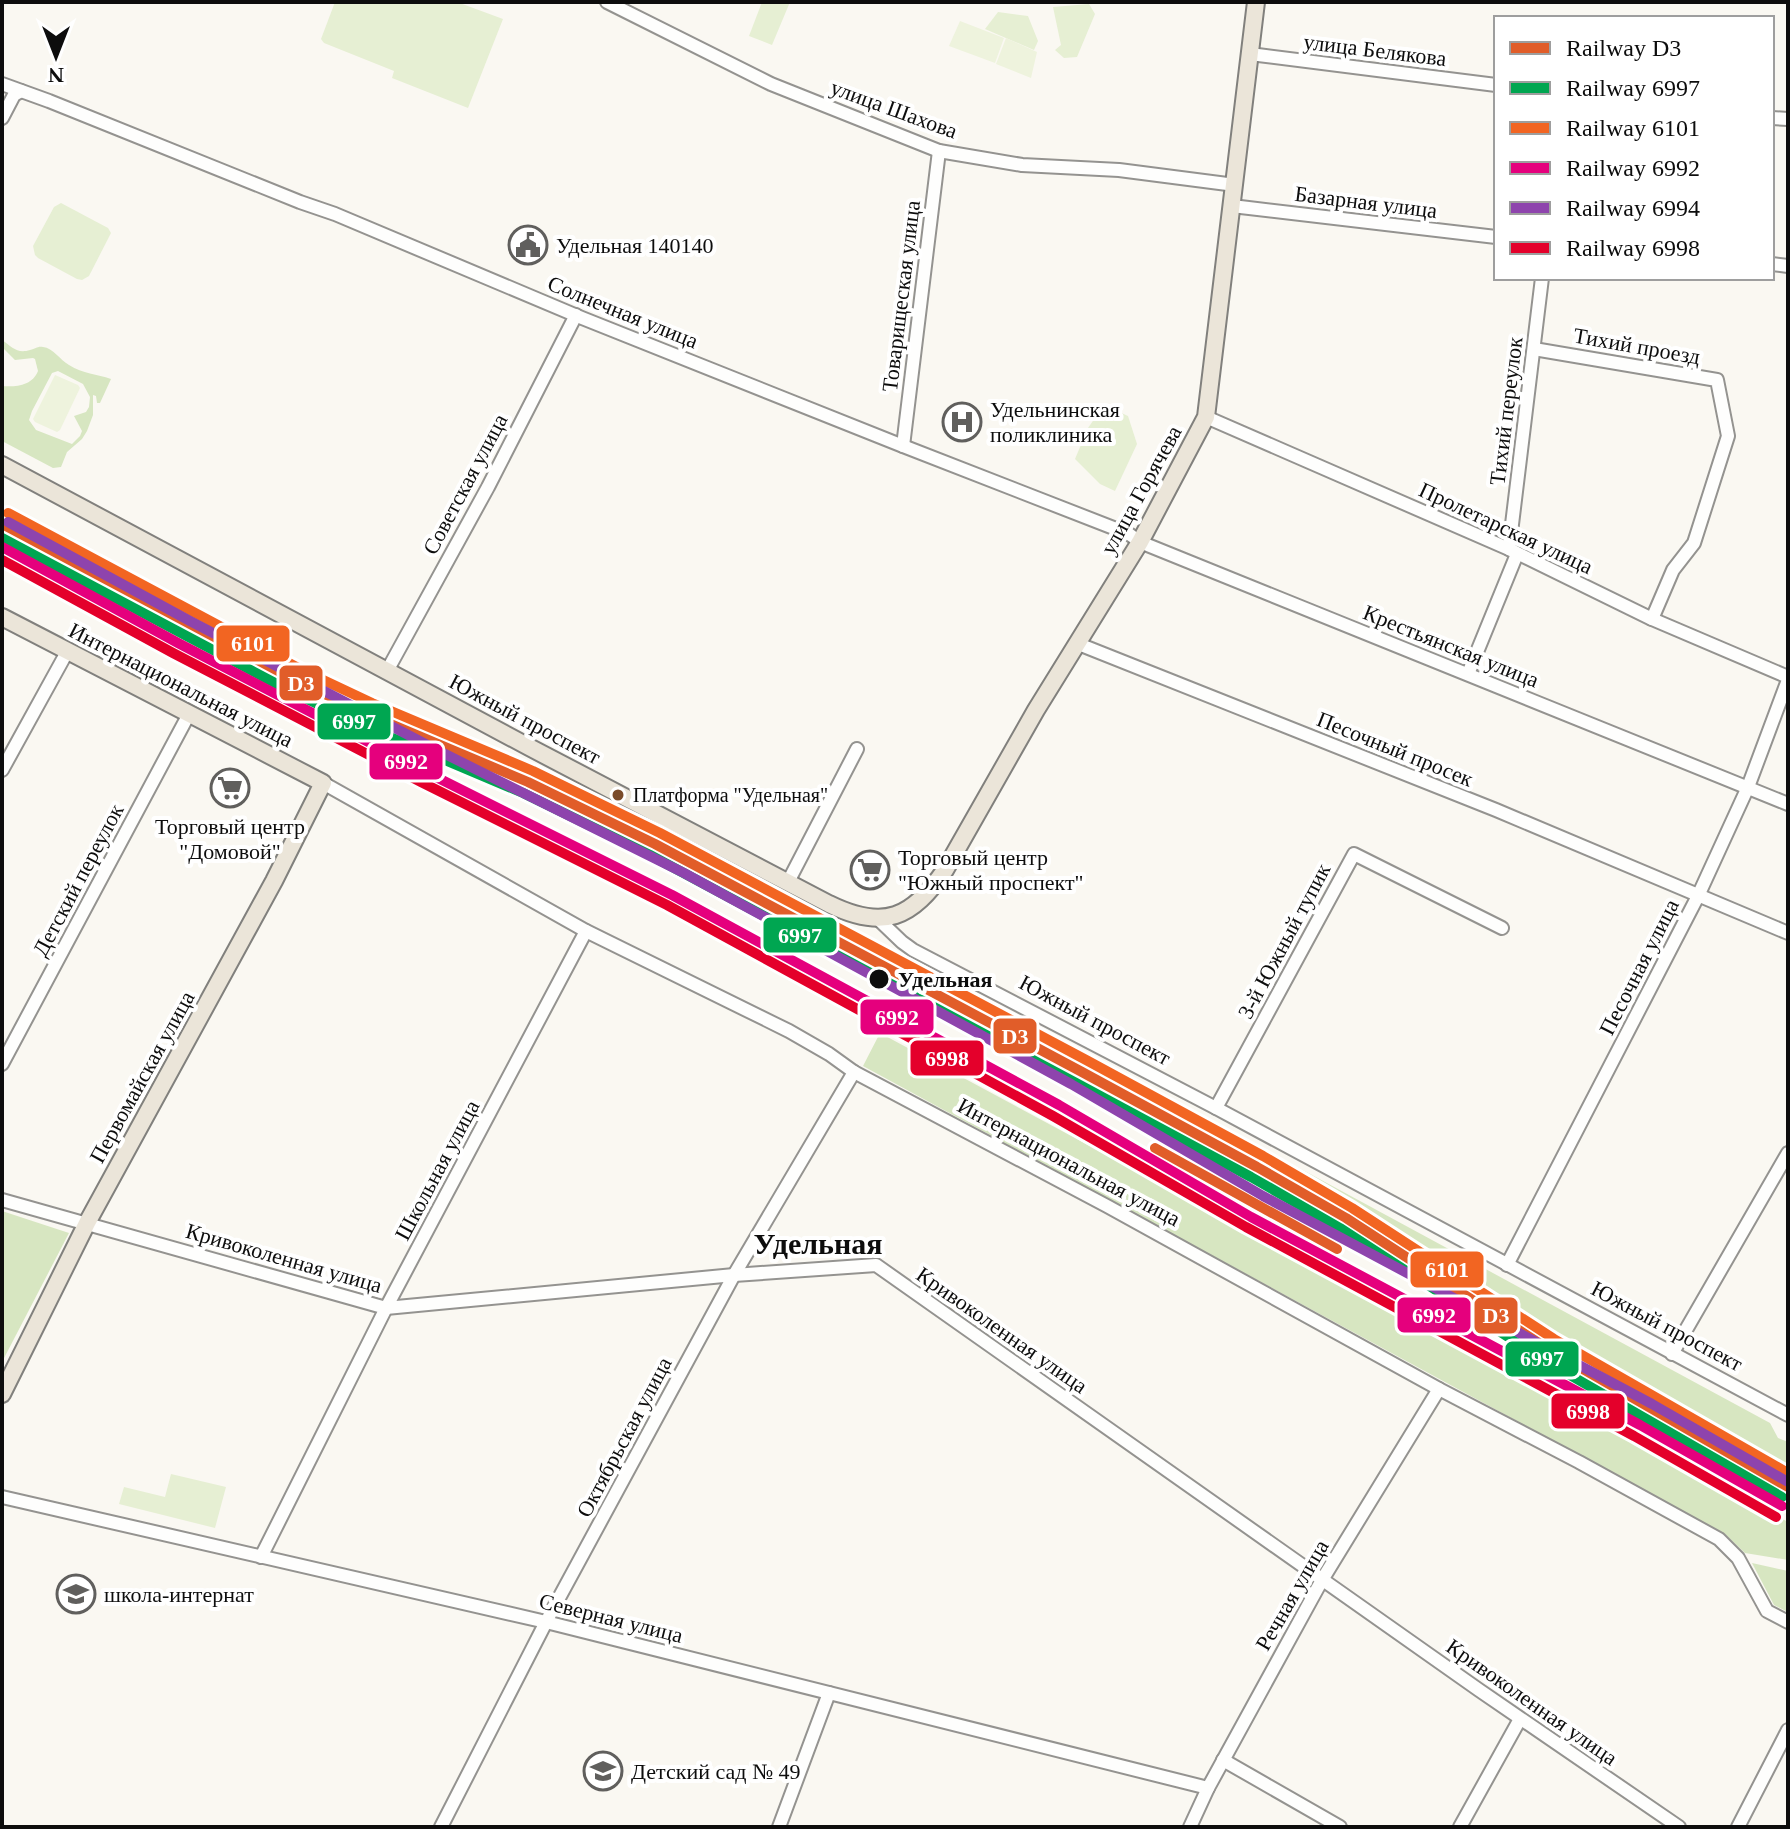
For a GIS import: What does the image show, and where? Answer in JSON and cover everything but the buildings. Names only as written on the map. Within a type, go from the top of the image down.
[{"type":"main road","name":"улица Горячева","points":[[878,919],[899,914],[911,907],[935,885],[1076,643],[1140,542],[1206,417],[1256,2]]},
{"type":"main road","name":"Южный проспект","points":[[2,465],[788,882],[848,913],[878,919]]},
{"type":"main road","name":"Интернациональная улица","points":[[2,617],[323,783]]},
{"type":"main road","name":"Первомайская улица","points":[[2,1394],[87,1223],[267,894],[323,783]]},
{"type":"street","name":"улица Шахова","points":[[607,2],[771,84],[939,151],[1022,165],[1119,170],[1235,185]]},
{"type":"street","name":"улица Белякова","points":[[1250,54],[1494,85]]},
{"type":"street","name":"Солнечная улица","points":[[2,84],[335,214],[576,315],[1119,530],[1140,542]]},
{"type":"street","points":[[2,118],[14,95],[21,91]]},
{"type":"street","name":"Товарищеская улица","points":[[903,446],[939,151]]},
{"type":"street","name":"Базарная улица","points":[[1232,206],[1494,237]]},
{"type":"street","name":"Тихий переулок","points":[[1468,674],[1513,552],[1542,280]]},
{"type":"street","name":"Советская улица","points":[[387,671],[488,487],[576,315]]},
{"type":"street","name":"Тихий проезд","points":[[1534,349],[1717,380],[1728,436],[1694,543],[1673,570],[1652,619]]},
{"type":"street","name":"Пролетарская улица","points":[[1206,417],[1513,552],[1652,619],[1788,679]]},
{"type":"street","name":"Крестьянская улица","points":[[1140,542],[1788,804]]},
{"type":"street","name":"Песочный просек","points":[[1076,643],[1496,810],[1788,933]]},
{"type":"street","points":[[2,770],[67,652]]},
{"type":"street","name":"Песочная улица","points":[[1507,1265],[1698,896],[1748,787],[1788,679]]},
{"type":"street","name":"Детский переулок","points":[[2,1064],[189,714]]},
{"type":"street","points":[[788,882],[857,749]]},
{"type":"street","name":"Интернациональная улица","points":[[323,783],[586,931],[789,1031],[854,1072],[1719,1539],[1738,1558],[1767,1611],[1788,1622]]},
{"type":"street","name":"3-й Южный тупик","points":[[1216,1108],[1354,854],[1502,928]]},
{"type":"street","name":"Южный проспект","points":[[878,919],[913,950],[1216,1108],[1788,1415]]},
{"type":"street","name":"Школьная улица","points":[[261,1557],[386,1308],[586,931]]},
{"type":"street","name":"Октябрьская улица","points":[[441,1827],[546,1622],[734,1275],[854,1072]]},
{"type":"street","points":[[1672,1354],[1788,1153]]},
{"type":"street","name":"Кривоколенная улица","points":[[2,1200],[386,1308],[734,1275],[876,1265],[1520,1719],[1679,1827]]},
{"type":"street","name":"Речная улица","points":[[1190,1827],[1208,1788],[1322,1580],[1439,1389]]},
{"type":"street","name":"Северная улица","points":[[2,1497],[546,1622],[1208,1788]]},
{"type":"street","points":[[779,1827],[829,1693]]},
{"type":"street","points":[[1460,1827],[1520,1719]]},
{"type":"street","points":[[1738,1827],[1788,1730]]},
{"type":"street","points":[[1223,1760],[1340,1827]]},
{"type":"green space","points":[[335,2],[457,2],[503,19],[468,108],[392,78],[394,71],[324,43],[321,39]]},
{"type":"green space","points":[[762,2],[790,2],[772,45],[749,36]]},
{"type":"green space","points":[[1089,4],[1095,14],[1077,57],[1064,58],[1055,50],[1061,45],[1053,7]]},
{"type":"green space","points":[[998,12],[1028,16],[1038,41],[1034,50],[985,29]]},
{"type":"green space","points":[[960,21],[1004,38],[995,63],[949,46]]},
{"type":"green space","points":[[1006,38],[1037,52],[1031,78],[996,64]]},
{"type":"green space","points":[[61,203],[108,228],[111,233],[89,276],[82,280],[35,255],[33,246],[54,207]]},
{"type":"green space","points":[[2,340],[22,351],[47,348],[74,368],[111,379],[100,403],[93,395],[93,415],[87,431],[67,452],[61,467],[53,468],[2,441],[2,386],[28,383],[38,371],[35,359],[15,360],[2,347]],"holes":[[[58,371],[83,384],[90,397],[89,407],[86,412],[74,416],[82,431],[72,444],[36,430],[29,420],[52,373]]]},
{"type":"green space","points":[[55,375],[80,388],[57,432],[33,419]]},
{"type":"green space","points":[[1104,405],[1128,416],[1137,444],[1115,491],[1100,484],[1075,459],[1088,428]]},
{"type":"green space","points":[[1022,1018],[1770,1423],[1778,1438],[1788,1442],[1788,1472],[1618,1382],[1455,1275],[1016,1026]]},
{"type":"green space","points":[[880,1033],[1788,1522],[1788,1560],[1745,1553],[1725,1534],[863,1066]]},
{"type":"green space","points":[[2,1211],[69,1233],[2,1362]]},
{"type":"green space","points":[[171,1474],[226,1487],[215,1528],[119,1504],[124,1487],[165,1497]]},
{"type":"green space","points":[[1752,1563],[1788,1571],[1788,1612],[1774,1605]]},
{"type":"rail line","name":"6101","points":[[8,513],[302,670],[533,771],[660,833],[1088,1061],[1352,1208],[1554,1339],[1788,1473]]},
{"type":"rail line","name":"6994","points":[[8,522],[437,750],[684,873],[1071,1084],[1263,1196],[1652,1404],[1788,1482]]},
{"type":"rail line","name":"D3","points":[[2,524],[297,681],[528,782],[655,844],[1082,1072],[1346,1218],[1548,1349],[1788,1487]]},
{"type":"rail line","name":"6997","points":[[2,538],[292,692],[523,793],[650,855],[1251,1177],[1340,1228],[1542,1359],[1782,1497]]},
{"type":"rail line","name":"6992","points":[[2,547],[426,772],[672,895],[1059,1105],[1251,1217],[1640,1425],[1782,1506]]},
{"type":"rail line","name":"6998","points":[[2,560],[421,782],[667,905],[1776,1517]]},
{"type":"rail line","name":"D3","points":[[1155,1148],[1337,1249]]},
{"type":"place","name":"Удельная 140140","points":[[528,245]]},
{"type":"place","name":"Удельнинская поликлиника","points":[[962,422]]},
{"type":"place","name":"Торговый центр \"Домовой\"","points":[[230,788]]},
{"type":"place","name":"Платформа \"Удельная\"","points":[[618,795]]},
{"type":"place","name":"Торговый центр \"Южный проспект\"","points":[[870,870]]},
{"type":"place","name":"Удельная","points":[[879,979]]},
{"type":"place","name":"школа-интернат","points":[[76,1594]]},
{"type":"place","name":"Детский сад № 49","points":[[603,1771]]},
{"type":"district","name":"Удельная","points":[[818,1243]]}]
